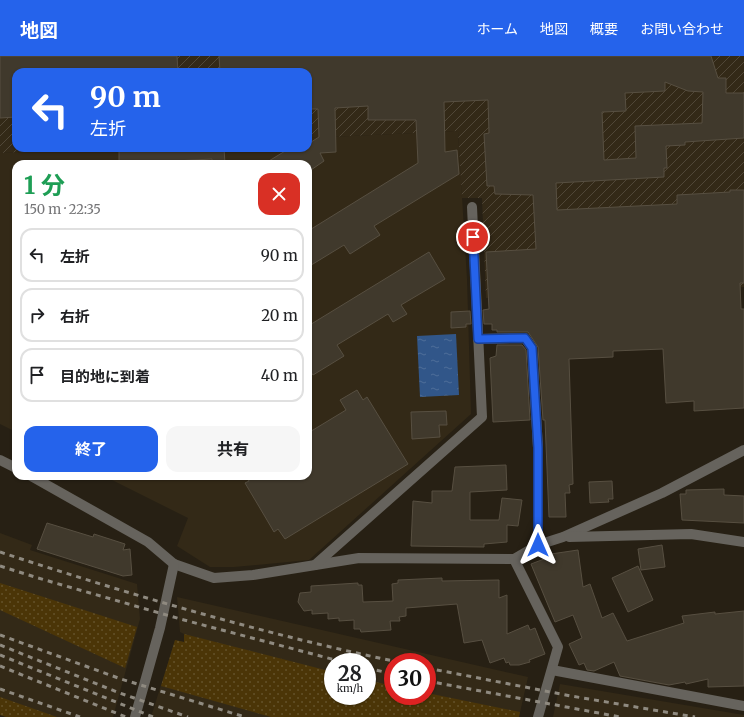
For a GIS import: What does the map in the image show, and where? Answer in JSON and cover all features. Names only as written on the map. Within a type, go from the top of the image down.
[{"type":"street","points":[[315,565],[482,417],[472,207]]},
{"type":"street","points":[[478,339],[525,338],[532,348],[538,448],[538,545]]},
{"type":"street","points":[[38,480],[148,542],[174,564],[214,578],[252,575],[359,558],[514,559],[538,545],[563,537],[662,493],[744,450]]},
{"type":"street","points":[[0,460],[12,466]]},
{"type":"street","points":[[563,537],[691,534],[744,542]]},
{"type":"street","points":[[514,559],[558,647],[538,717]]},
{"type":"street","points":[[135,717],[160,628],[174,564]]},
{"type":"street","points":[[552,670],[744,706]]},
{"type":"shaded area","points":[[0,56],[744,56],[744,287],[486,298],[482,198],[462,198],[458,131],[312,138],[312,68],[12,68],[12,152],[22,152],[0,153]]},
{"type":"shaded area","points":[[458,131],[467,279],[471,414],[309,560],[234,567],[210,567],[177,546],[188,518],[112,480],[312,480],[312,160],[12,160],[12,430],[0,424],[0,153],[312,152],[312,138]]},
{"type":"shaded area","points":[[0,533],[32,545],[30,550],[137,584],[140,619],[113,717],[6,717],[0,715]]},
{"type":"shaded area","points":[[0,583],[137,627],[125,668],[0,610]]},
{"type":"shaded area","points":[[177,597],[423,653],[384,653],[384,705],[436,705],[436,656],[528,677],[519,717],[151,717],[175,640],[184,642],[184,634],[180,632]]},
{"type":"shaded area","points":[[184,634],[324,670],[324,705],[376,705],[376,682],[384,684],[384,705],[436,705],[436,695],[520,712],[519,717],[271,717],[161,686],[175,640],[184,642]]},
{"type":"shaded area","points":[[560,684],[744,715],[744,717],[553,717]]},
{"type":"shaded area","points":[[0,697],[57,717],[6,717],[0,715]]},
{"type":"water","points":[[456,334],[459,395],[420,397],[417,336]]},
{"type":"building","points":[[0,56],[177,56],[178,68],[12,68],[12,117],[0,118]]},
{"type":"building","points":[[219,56],[711,56],[718,78],[726,78],[726,93],[744,93],[744,138],[685,142],[685,145],[666,146],[667,168],[664,168],[664,177],[556,183],[557,210],[677,204],[677,195],[744,190],[744,283],[740,283],[741,309],[744,309],[744,408],[694,411],[694,401],[666,403],[663,349],[613,351],[613,357],[569,359],[573,484],[569,485],[570,493],[565,493],[566,517],[549,517],[545,420],[543,420],[538,347],[528,332],[497,332],[497,330],[492,330],[492,324],[484,324],[483,310],[489,309],[486,252],[536,249],[533,195],[495,194],[494,186],[487,186],[484,134],[489,133],[488,100],[444,102],[445,152],[457,150],[459,174],[374,226],[380,235],[350,254],[344,245],[312,265],[312,229],[418,163],[416,120],[368,120],[368,106],[335,108],[336,152],[320,153],[324,161],[312,169],[312,160],[270,160],[284,152],[312,152],[312,141],[319,137],[318,109],[312,109],[312,68],[220,68]],"holes":[[[665,82],[688,91],[703,92],[702,123],[635,126],[636,158],[604,160],[602,112],[626,111],[625,93],[665,91]]]},
{"type":"building","points":[[119,152],[224,152],[225,160],[212,159],[119,160]]},
{"type":"building","points":[[429,252],[445,279],[401,305],[407,314],[393,322],[388,314],[337,345],[344,356],[313,375],[312,324]]},
{"type":"building","points":[[470,311],[471,324],[466,324],[466,327],[451,328],[451,312]]},
{"type":"building","points":[[497,345],[522,345],[526,350],[530,420],[493,422],[490,358],[496,356]]},
{"type":"building","points":[[357,390],[363,400],[367,397],[408,464],[285,539],[278,529],[274,532],[245,483],[248,480],[312,480],[312,431],[346,410],[340,400]]},
{"type":"building","points":[[446,411],[447,425],[439,425],[440,437],[412,439],[411,412]]},
{"type":"building","points":[[506,465],[507,490],[470,492],[470,520],[499,520],[502,498],[522,500],[518,526],[507,525],[507,542],[484,544],[484,547],[411,546],[413,501],[432,503],[432,491],[452,491],[455,467]]},
{"type":"building","points":[[612,481],[613,499],[608,499],[609,502],[590,503],[589,482]]},
{"type":"building","points":[[724,489],[724,495],[744,496],[744,523],[682,520],[680,494],[686,494],[686,490]]},
{"type":"building","points":[[47,523],[93,537],[94,534],[125,544],[123,550],[130,549],[132,575],[123,576],[37,549]]},
{"type":"building","points":[[662,545],[665,567],[641,570],[638,549]]},
{"type":"building","points":[[578,550],[583,587],[590,584],[602,618],[613,613],[627,641],[684,623],[682,616],[715,612],[715,614],[744,611],[744,686],[708,687],[708,679],[686,684],[685,682],[669,685],[620,676],[614,662],[594,671],[587,670],[584,663],[579,665],[569,644],[582,638],[573,615],[555,622],[531,564],[552,556],[551,554]]},
{"type":"building","points":[[638,566],[653,600],[628,612],[612,578]]},
{"type":"building","points":[[442,578],[442,581],[499,580],[499,598],[507,595],[507,634],[528,625],[530,630],[535,628],[545,654],[529,660],[530,662],[519,665],[510,665],[509,662],[506,663],[504,658],[490,663],[482,640],[464,643],[457,604],[406,608],[406,616],[399,617],[400,621],[390,621],[391,630],[361,632],[360,629],[354,629],[354,620],[339,621],[339,618],[328,619],[328,613],[312,614],[312,610],[304,611],[298,602],[300,593],[311,592],[311,586],[358,583],[358,585],[362,585],[363,602],[393,601],[392,584],[398,583],[398,580]]},
{"type":"railway","points":[[0,552],[198,613],[298,639],[384,659]]},
{"type":"railway","points":[[0,566],[184,620],[324,657]]},
{"type":"railway","points":[[0,635],[121,679],[245,717]]},
{"type":"railway","points":[[0,645],[117,692],[188,717]]},
{"type":"railway","points":[[0,655],[153,717]]},
{"type":"railway","points":[[0,666],[126,717]]},
{"type":"railway","points":[[376,670],[384,672]]},
{"type":"railway","points":[[436,670],[571,696],[695,717]]},
{"type":"railway","points":[[436,683],[620,717]]},
{"type":"railway","points":[[0,689],[80,717]]},
{"type":"route","points":[[473,237],[478,339],[525,338],[532,348],[538,448],[538,545]]}]
